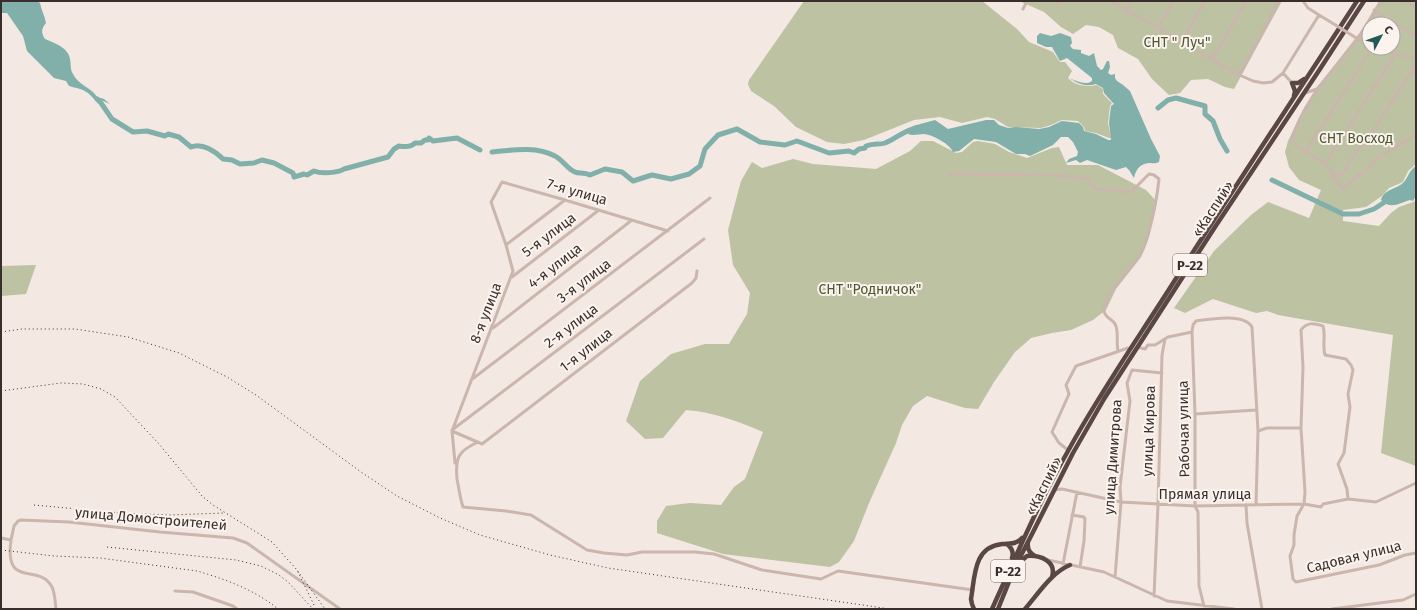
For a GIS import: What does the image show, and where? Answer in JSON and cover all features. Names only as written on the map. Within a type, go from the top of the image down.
[{"type":"highway","name":"«Каспий»","points":[[1027,536],[1068,450],[1132,348],[1357,1]]},
{"type":"highway","name":"«Каспий»","points":[[1027,536],[1132,348],[1304,93],[1364,1]]},
{"type":"highway","points":[[1294,97],[1295,91],[1292,83],[1298,83],[1306,79]]},
{"type":"highway","points":[[974,609],[971,599],[977,564],[980,557],[992,547],[1003,544],[1017,543],[1027,536],[1030,552],[1038,557]]},
{"type":"highway","name":"Р-22","points":[[998,609],[1027,536]]},
{"type":"highway","name":"Р-22","points":[[993,608],[1009,569],[1027,536]]},
{"type":"highway","points":[[1007,544],[1012,548],[1013,552],[1009,569]]},
{"type":"highway","points":[[1015,567],[1027,556],[1038,557],[1047,560],[1052,565],[1054,573],[1052,578]]},
{"type":"highway","points":[[1025,609],[1052,578],[1063,568],[1070,565]]},
{"type":"street","points":[[1023,9],[1027,1]]},
{"type":"street","points":[[1058,5],[1060,1]]},
{"type":"street","points":[[1109,1],[1145,20],[1235,73],[1253,81],[1263,83],[1272,82],[1283,74],[1319,15]]},
{"type":"street","points":[[1126,11],[1132,1]]},
{"type":"street","points":[[1158,28],[1173,1]]},
{"type":"street","points":[[1181,42],[1205,1]]},
{"type":"street","points":[[1212,60],[1246,1]]},
{"type":"street","points":[[1240,74],[1279,1]]},
{"type":"street","points":[[1303,1],[1308,8],[1361,41]]},
{"type":"street","points":[[1381,1],[1374,10],[1358,39],[1317,89],[1304,110],[1292,138],[1294,144],[1325,164],[1336,175],[1342,174],[1358,149],[1367,140],[1416,64]]},
{"type":"street","points":[[1404,1],[1416,8]]},
{"type":"street","points":[[1374,10],[1416,36]]},
{"type":"street","points":[[1401,54],[1416,59]]},
{"type":"street","points":[[1306,151],[1367,56]]},
{"type":"street","points":[[1325,164],[1394,56]]},
{"type":"street","points":[[1283,74],[1292,83]]},
{"type":"street","points":[[1304,93],[1317,89]]},
{"type":"street","points":[[1331,171],[1343,189],[1382,155],[1416,135]]},
{"type":"street","points":[[948,174],[1053,175],[1079,177],[1089,179],[1093,187],[1098,189],[1129,192],[1134,190],[1149,174],[1154,175],[1159,179],[1150,230],[1140,256],[1118,284],[1105,306],[1105,316],[1113,321],[1117,328],[1116,341],[1118,351]]},
{"type":"street","name":"7-я улица","points":[[490,202],[502,182],[668,231]]},
{"type":"street","name":"3-я улица","points":[[471,381],[710,198]]},
{"type":"street","points":[[506,245],[565,200]]},
{"type":"street","name":"8-я улица","points":[[452,431],[512,277],[513,271],[506,245],[490,202]]},
{"type":"street","name":"5-я улица","points":[[512,277],[599,210]]},
{"type":"street","name":"4-я улица","points":[[492,329],[632,220]]},
{"type":"street","name":"2-я улица","points":[[452,431],[704,239]]},
{"type":"street","name":"1-я улица","points":[[478,442],[482,444],[692,283],[696,278],[698,271]]},
{"type":"street","points":[[1068,450],[1059,444],[1052,432],[1069,394],[1066,385],[1076,366],[1118,351],[1132,348],[1145,349],[1148,345],[1155,345],[1165,339],[1192,332],[1193,325],[1196,321],[1220,317],[1244,319],[1250,323],[1253,337],[1258,431],[1256,505]]},
{"type":"street","points":[[1304,504],[1305,492],[1301,428],[1303,366],[1301,330],[1308,324],[1314,323],[1323,326],[1325,355],[1346,359],[1351,364],[1353,370],[1348,394],[1350,407],[1344,453],[1338,464],[1347,489],[1348,499]]},
{"type":"street","name":"Рабочая улица","points":[[1192,332],[1195,414],[1195,506],[1198,512],[1199,586],[1204,606]]},
{"type":"street","name":"улица Кирова","points":[[1154,596],[1162,355],[1165,339]]},
{"type":"street","name":"улица Димитрова","points":[[1115,577],[1121,502],[1120,487],[1130,400],[1127,383],[1132,370],[1162,373]]},
{"type":"street","points":[[1195,414],[1256,410]]},
{"type":"street","points":[[1258,431],[1267,428],[1301,428]]},
{"type":"street","points":[[478,442],[452,431],[460,496],[463,507],[531,515],[587,550],[627,555],[642,552],[695,552],[714,554],[762,570],[821,580],[838,571],[973,590]]},
{"type":"street","points":[[456,465],[459,455],[463,450],[478,442]]},
{"type":"street","points":[[1053,491],[1062,489],[1059,480]]},
{"type":"street","name":"Прямая улица","points":[[1062,489],[1121,502],[1158,505],[1195,506],[1304,504],[1321,507],[1323,504],[1348,499],[1376,502],[1416,483]]},
{"type":"street","points":[[1063,564],[1077,492]]},
{"type":"street","name":"Садовая улица","points":[[1304,504],[1296,516],[1294,545],[1290,556],[1293,579],[1296,582],[1379,565],[1405,555],[1416,553]]},
{"type":"street","points":[[1246,505],[1247,523],[1262,609]]},
{"type":"street","points":[[1072,515],[1084,517],[1085,520],[1080,567]]},
{"type":"street","name":"улица Домостроителей","points":[[56,609],[53,589],[48,581],[41,577],[22,572],[13,567],[10,562],[11,540],[14,526],[18,521],[69,522],[233,538],[247,544],[340,609]]},
{"type":"street","points":[[1,538],[11,540]]},
{"type":"street","points":[[1047,560],[1104,572],[1167,601],[1234,609]]},
{"type":"street","points":[[175,591],[193,592],[237,609]]},
{"type":"street","points":[[1332,609],[1403,600],[1416,594]]},
{"type":"green space","points":[[804,1],[982,1],[1017,29],[1029,42],[1053,52],[1060,62],[1065,62],[1072,71],[1068,78],[1071,81],[1081,85],[1097,85],[1103,89],[1103,94],[1112,103],[1110,106],[1108,123],[1111,138],[1085,131],[1084,127],[1078,121],[1062,120],[1041,128],[1008,127],[995,119],[987,117],[962,123],[940,117],[914,120],[864,140],[844,144],[827,142],[796,127],[774,106],[751,91],[748,84],[749,80]]},
{"type":"green space","name":"СНТ \" Луч\"","points":[[1019,1],[1282,1],[1234,89],[1225,87],[1208,79],[1191,80],[1180,93],[1169,95],[1152,79],[1138,59],[1118,48],[1113,35],[1099,27],[1086,25],[1073,34],[1061,27],[1044,12]]},
{"type":"green space","name":"СНТ Восход","points":[[1380,1],[1416,1],[1416,164],[1408,171],[1403,182],[1389,188],[1382,196],[1366,207],[1343,210],[1343,221],[1379,226],[1399,207],[1416,201],[1416,466],[1381,453],[1393,335],[1278,315],[1267,311],[1256,313],[1213,299],[1185,313],[1174,308],[1214,251],[1251,215],[1268,202],[1309,218],[1321,190],[1299,180],[1289,167],[1285,152],[1288,141],[1303,110],[1316,88],[1355,41],[1361,31],[1361,56],[1401,56],[1401,16],[1371,16]]},
{"type":"green space","name":"СНТ \"Родничок\"","points":[[921,141],[933,141],[956,153],[962,152],[973,142],[978,141],[995,144],[1009,152],[1027,158],[1052,148],[1059,147],[1067,165],[1098,165],[1146,190],[1157,202],[1149,237],[1141,257],[1116,289],[1106,310],[1093,320],[1071,330],[1031,338],[1015,352],[994,382],[978,409],[965,408],[927,396],[913,406],[902,425],[896,443],[854,541],[839,562],[830,567],[723,554],[657,533],[657,521],[666,506],[690,503],[721,505],[734,487],[745,479],[763,432],[725,418],[686,410],[663,438],[645,439],[626,421],[640,381],[671,354],[705,344],[729,344],[747,314],[750,293],[733,265],[728,230],[741,181],[752,162],[762,168],[793,159],[813,164],[876,169],[910,151]]},
{"type":"green space","points":[[36,265],[26,294],[1,296],[1,266]]},
{"type":"water","points":[[1,1],[36,1],[40,3],[46,23],[42,31],[45,39],[67,51],[70,59],[71,71],[75,78],[97,97],[104,99],[110,104],[101,100],[101,103],[98,102],[86,92],[69,86],[66,81],[54,78],[27,51],[23,36],[7,13],[1,13]]},
{"type":"water","points":[[1040,33],[1051,36],[1060,33],[1071,37],[1072,43],[1070,46],[1073,49],[1081,50],[1081,53],[1089,56],[1094,53],[1097,66],[1101,70],[1107,61],[1109,61],[1110,67],[1108,73],[1111,75],[1115,74],[1117,81],[1130,91],[1160,156],[1159,162],[1141,166],[1137,170],[1134,178],[1126,167],[1116,170],[1087,160],[1080,163],[1076,160],[1066,163],[1069,159],[1077,156],[1078,152],[1073,142],[1068,137],[1061,137],[1053,145],[1030,156],[1025,154],[1016,154],[996,142],[974,139],[959,151],[953,152],[945,143],[932,136],[924,134],[908,134],[913,126],[935,120],[948,129],[986,120],[994,120],[999,125],[1008,128],[1015,127],[1039,129],[1049,127],[1062,121],[1079,123],[1083,127],[1084,131],[1111,140],[1109,123],[1111,106],[1114,104],[1104,93],[1103,88],[1096,84],[1082,84],[1069,78],[1084,83],[1092,81],[1092,78],[1067,58],[1060,61],[1052,47],[1046,47],[1037,43],[1037,36]]},
{"type":"water","points":[[1416,166],[1416,196],[1413,201],[1410,200],[1391,205],[1384,203],[1381,200],[1382,196],[1403,183],[1411,170]]},
{"type":"waterway","points":[[1158,108],[1168,100],[1176,98],[1205,106],[1205,114],[1213,121],[1220,139],[1227,151]]},
{"type":"waterway","points":[[97,99],[112,119],[133,132],[147,131],[165,136],[168,134],[179,137],[191,147],[204,147],[217,153],[223,159],[232,160],[240,164],[254,163],[262,160],[274,163],[293,173],[294,177],[304,174],[307,175],[314,171],[325,173],[334,172],[388,157],[394,149],[399,146],[410,146],[415,143],[421,143],[429,138],[433,141],[457,138],[480,150]]},
{"type":"waterway","points":[[492,152],[508,150],[540,151],[558,157],[572,171],[577,173],[590,175],[605,169],[622,172],[633,181],[652,175],[671,179],[689,174],[700,166],[705,149],[718,135],[737,129],[760,142],[785,145],[797,141],[829,153],[849,151],[854,153],[859,149],[865,148],[866,146],[885,143],[912,129],[917,128]]},
{"type":"waterway","points":[[1272,180],[1343,214],[1359,214],[1374,209],[1388,200]]},
{"type":"railway","points":[[1,332],[22,329],[75,329],[128,337],[179,353],[227,377],[256,395],[361,472],[397,496],[440,518],[480,535],[550,555],[608,568],[890,609]]},
{"type":"railway","points":[[1,391],[61,383],[83,384],[101,389],[115,397],[159,444],[202,496],[213,505],[272,542],[297,570]]},
{"type":"railway","points":[[34,505],[121,513],[169,515],[224,513],[223,512]]},
{"type":"railway","points":[[107,547],[236,560],[261,566],[279,575],[288,582],[313,609]]},
{"type":"railway","points":[[1,550],[54,556],[100,558],[197,571],[250,591],[260,596],[278,609]]},
{"type":"railway","points":[[314,605],[297,570],[325,609]]},
{"type":"railway","points":[[1411,609],[1416,608]]}]
